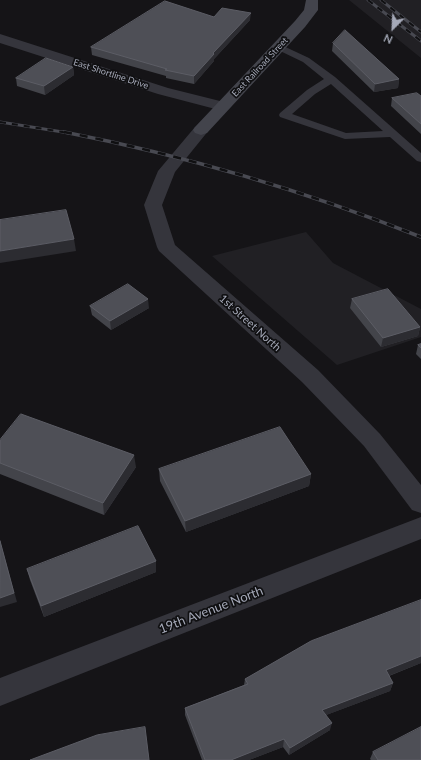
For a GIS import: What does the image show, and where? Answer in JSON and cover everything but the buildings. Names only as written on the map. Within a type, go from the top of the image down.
[{"type":"street","name":"East Railroad Street","points":[[201,130],[279,47],[311,10],[312,0]]},
{"type":"street","name":"East Shortline Drive","points":[[0,38],[163,91],[223,106]]},
{"type":"street","name":"1st Street North","points":[[201,130],[166,171],[153,205],[166,247],[310,376],[372,440],[421,503]]},
{"type":"street","name":"19th Avenue North","points":[[0,692],[421,528]]},
{"type":"lane","points":[[279,47],[306,60],[331,79],[421,159]]},
{"type":"lane","points":[[331,79],[311,92],[284,115],[345,136],[393,134]]},
{"type":"shaded area","points":[[349,0],[421,0],[421,58]]},
{"type":"shaded area","points":[[306,232],[333,263],[421,309],[421,337],[337,365],[212,256]]},
{"type":"railway","points":[[368,0],[421,41]]},
{"type":"railway","points":[[381,0],[421,32]]},
{"type":"railway","points":[[0,122],[68,133]]},
{"type":"railway","points":[[68,133],[155,152],[245,176],[334,205],[421,237]]}]
